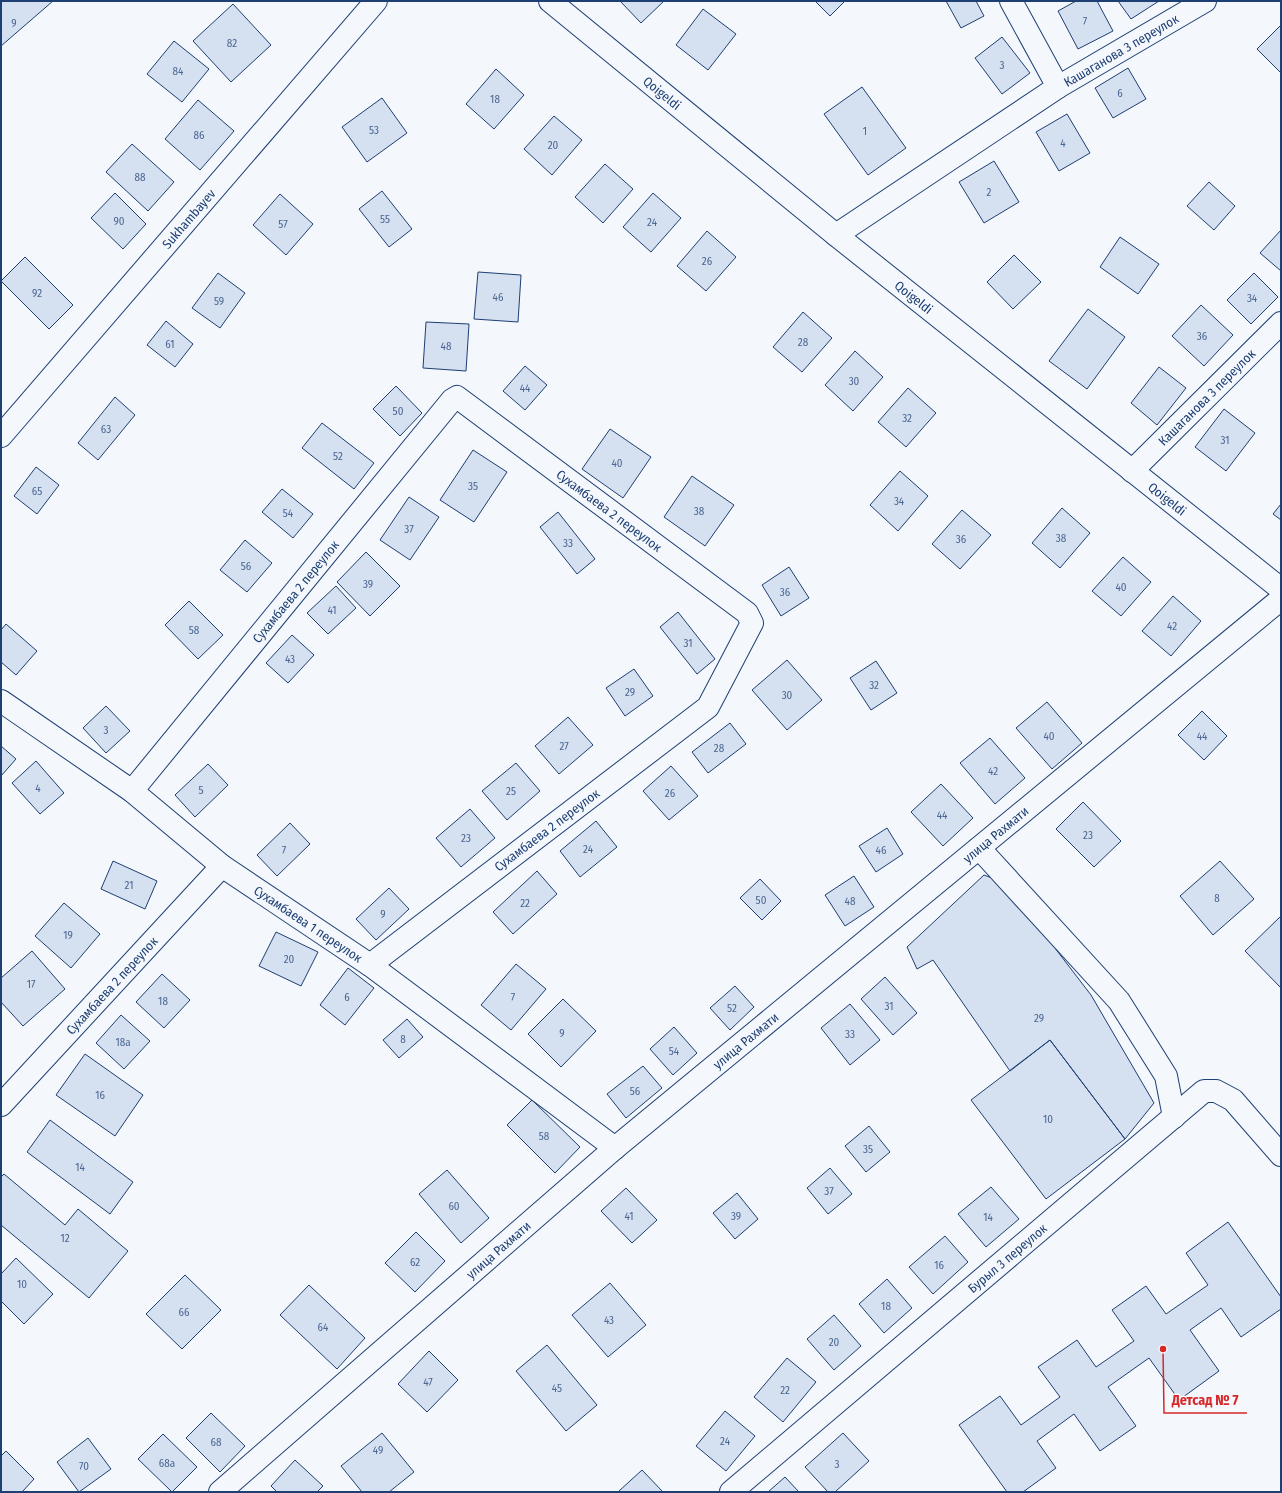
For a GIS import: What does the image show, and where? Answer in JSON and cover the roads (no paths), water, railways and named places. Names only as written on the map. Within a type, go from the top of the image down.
[{"type":"street","name":"Sukhambayev","points":[[1,436],[376,1]]},
{"type":"street","name":"Qoigeldi","points":[[550,1],[836,235],[1281,589]]},
{"type":"street","points":[[1011,1],[1058,87]]},
{"type":"street","name":"Кашаганова 3 переулок","points":[[836,235],[1058,87],[1205,1]]},
{"type":"street","name":"Кашаганова 3 переулок","points":[[1132,471],[1281,323]]},
{"type":"street","name":"Сухамбаева 2 переулок","points":[[132,791],[452,400],[457,397],[747,612],[752,623],[708,707],[370,965]]},
{"type":"street","name":"улица Рахмати","points":[[220,1492],[615,1148],[1281,600]]},
{"type":"street","name":"Сухамбаева 1 переулок","points":[[1,701],[132,791],[222,866],[370,965],[615,1148]]},
{"type":"street","points":[[979,848],[1119,1001],[1166,1076],[1174,1117]]},
{"type":"street","name":"Сухамбаева 2 переулок","points":[[1,1104],[222,866]]},
{"type":"street","name":"Бурыл 3 переулок","points":[[731,1492],[1204,1092],[1216,1091],[1233,1100],[1281,1155]]},
{"type":"place","name":"Детсад № 7","points":[[1163,1349]]}]
